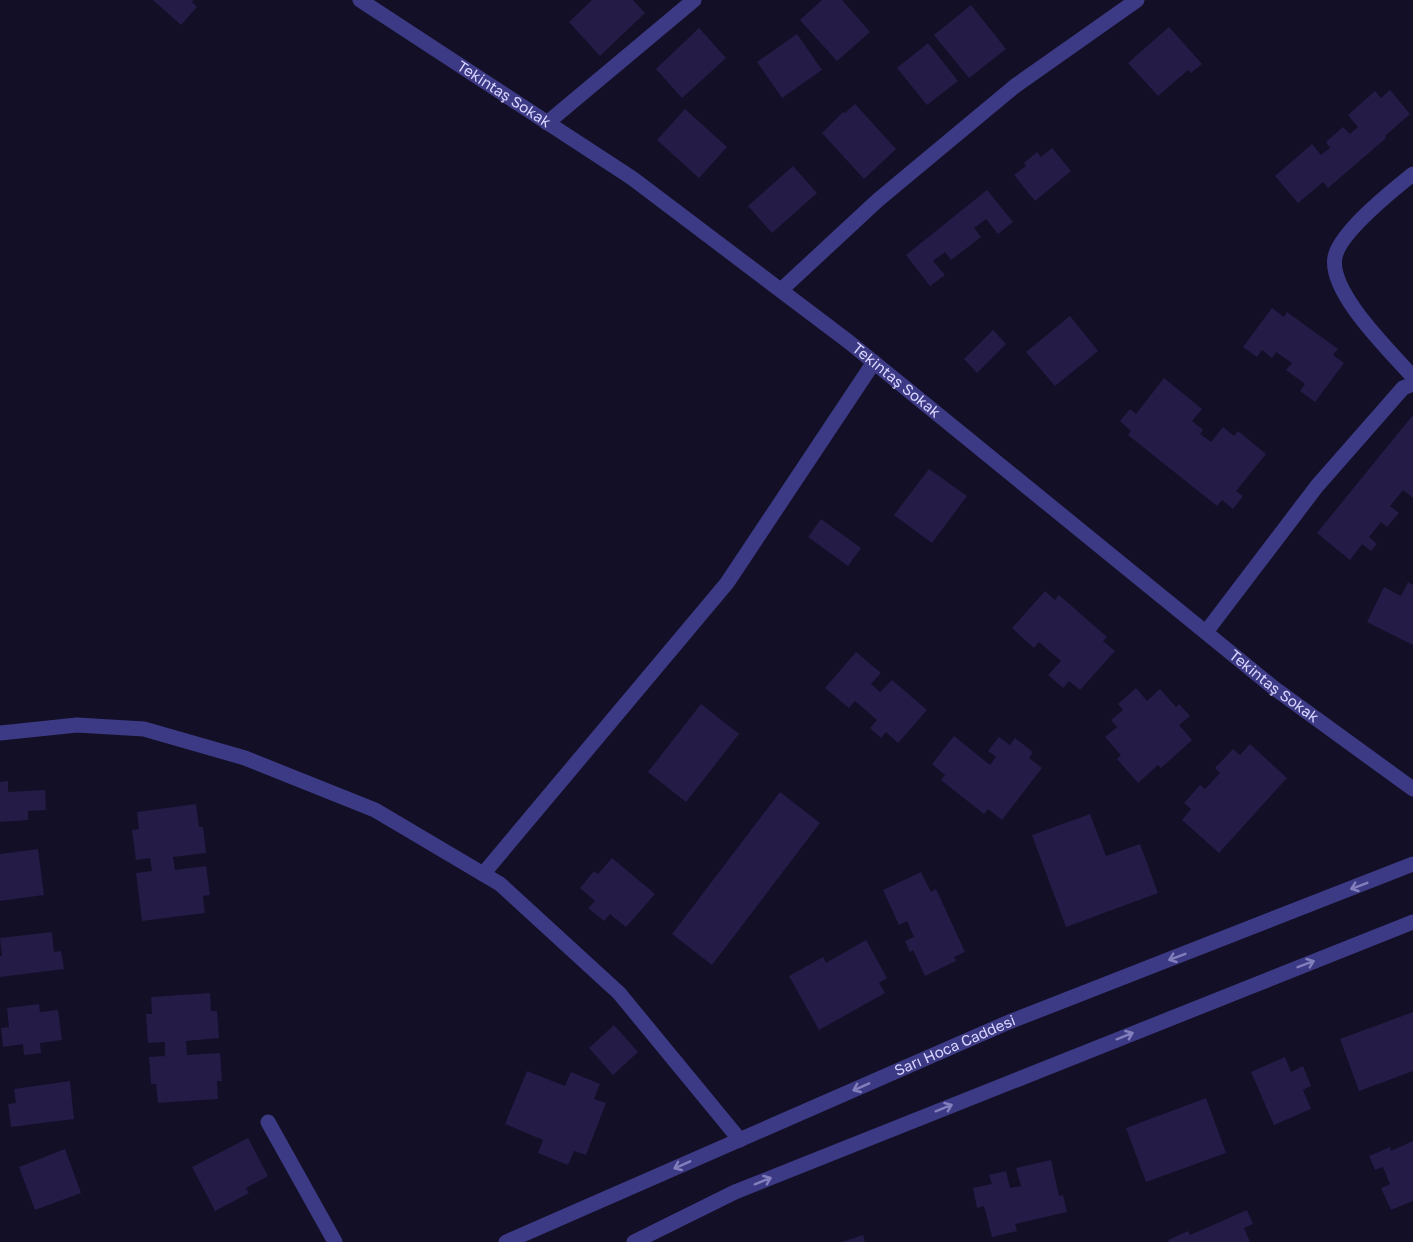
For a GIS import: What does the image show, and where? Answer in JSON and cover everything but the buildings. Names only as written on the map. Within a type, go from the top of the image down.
[{"type":"street","name":"Tekintaş Sokak","points":[[360,0],[632,178],[874,362],[1274,688],[1413,789]]},
{"type":"street","points":[[547,123],[694,0]]},
{"type":"street","points":[[781,290],[878,200],[1015,86],[1137,0]]},
{"type":"street","points":[[1413,174],[1375,205],[1344,240],[1335,255],[1335,265],[1338,280],[1355,312],[1413,377]]},
{"type":"street","points":[[483,874],[727,583],[874,362]]},
{"type":"street","points":[[1206,632],[1317,486],[1403,388],[1413,384]]},
{"type":"street","points":[[0,733],[77,725],[144,729],[245,758],[375,810],[500,884],[619,993],[740,1140]]},
{"type":"street","name":"Sarı Hoca Caddesi","points":[[506,1242],[1009,1022],[1413,864]]},
{"type":"street","points":[[634,1242],[735,1192],[1413,922]]},
{"type":"street","points":[[268,1122],[335,1242]]}]
